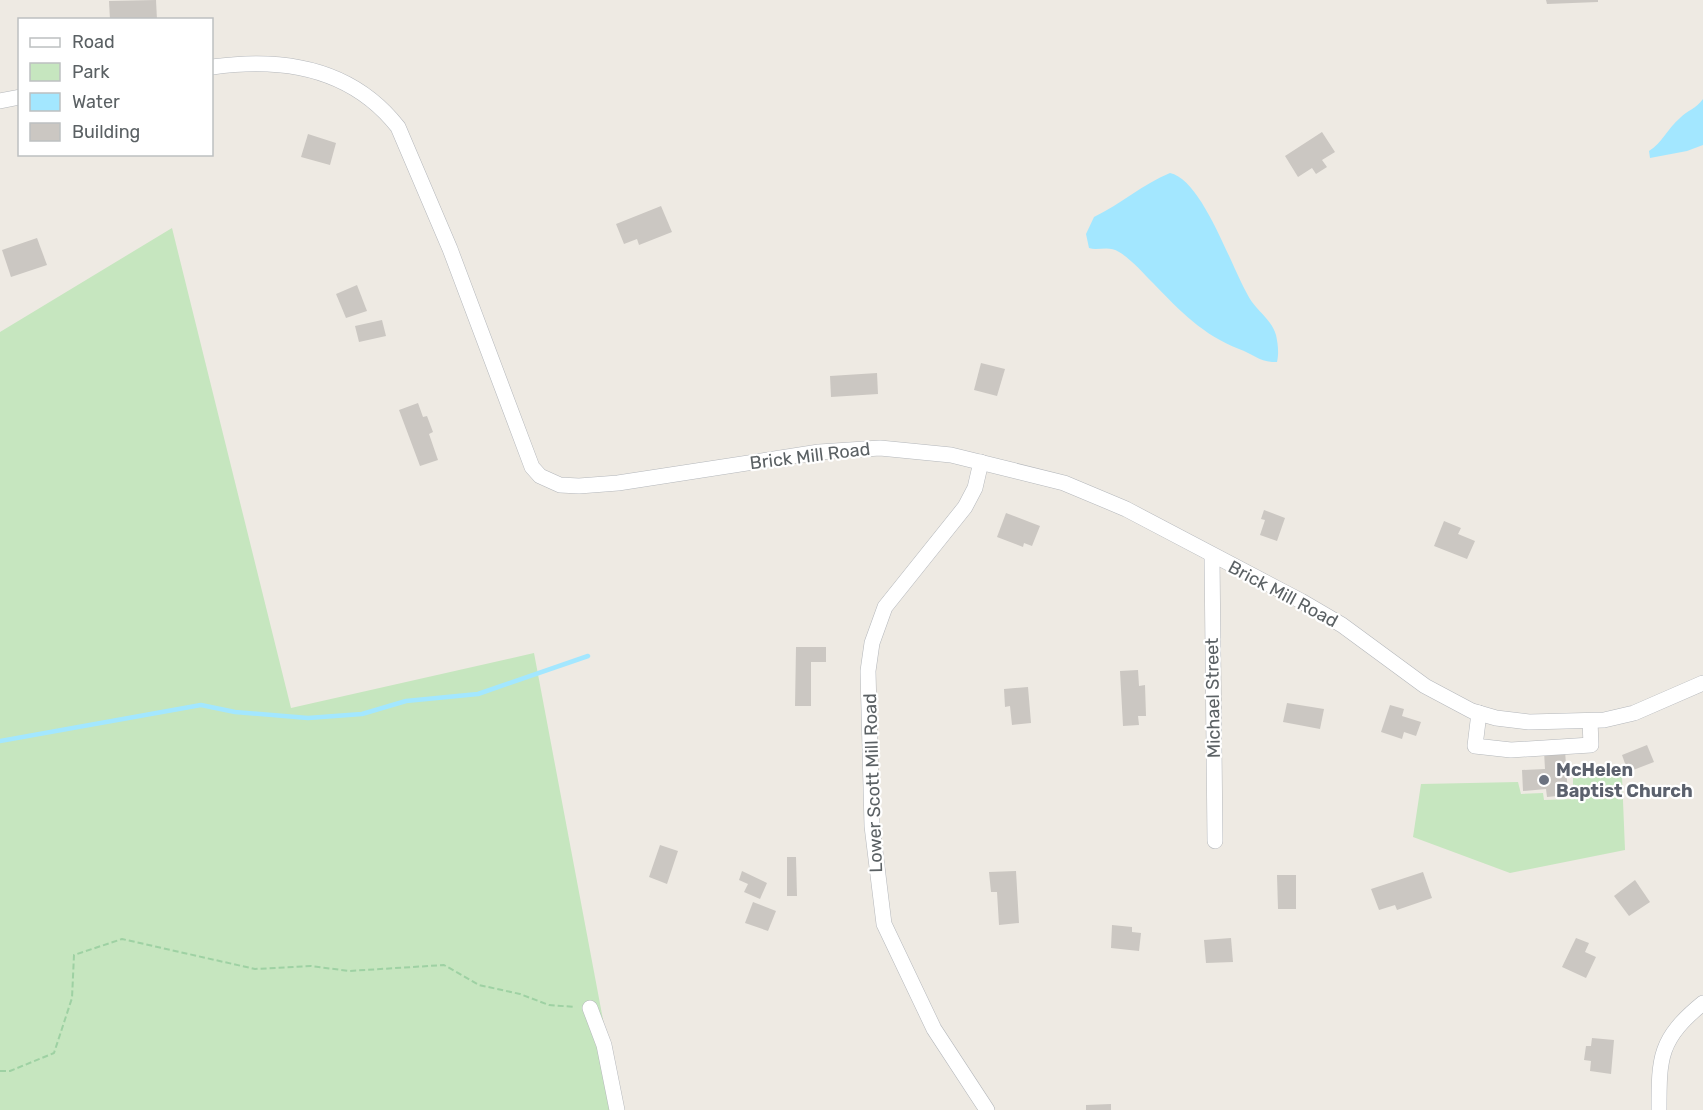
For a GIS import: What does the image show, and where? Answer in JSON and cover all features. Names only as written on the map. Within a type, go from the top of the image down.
[{"type":"street","name":"Brick Mill Road","points":[[213,67],[249,62],[296,65],[325,73],[386,111],[398,127],[450,249],[528,457],[540,476],[560,485],[618,483],[819,452],[880,448],[951,455],[1064,483],[1126,509],[1332,619],[1425,686],[1479,713],[1529,722],[1590,722],[1634,713],[1703,683]]},
{"type":"street","points":[[0,100],[18,97]]},
{"type":"street","name":"Lower Scott Mill Road","points":[[981,462],[975,488],[965,507],[885,608],[872,643],[868,671],[872,826],[884,924],[934,1029],[987,1110]]},
{"type":"street","name":"Michael Street","points":[[1212,556],[1215,841]]},
{"type":"street","points":[[1479,713],[1475,746],[1511,750],[1591,745],[1590,722]]},
{"type":"street","points":[[1659,1110],[1658,1070],[1665,1048],[1682,1020],[1703,1003]]},
{"type":"street","points":[[590,1008],[604,1045],[617,1110]]},
{"type":"path","points":[[0,1071],[10,1071],[54,1053],[72,998],[74,955],[122,939],[255,969],[311,966],[350,971],[444,964],[479,985],[520,994],[549,1005],[590,1008]]},
{"type":"green space","points":[[172,228],[291,708],[534,653],[620,1110],[0,1110],[0,332]]},
{"type":"green space","points":[[1622,776],[1625,850],[1510,873],[1413,837],[1421,784],[1518,782],[1521,794],[1543,793],[1544,800],[1573,799],[1573,778]]},
{"type":"water","points":[[1703,99],[1703,145],[1687,151],[1650,158],[1649,151],[1683,115]]},
{"type":"water","points":[[1170,173],[1183,179],[1194,192],[1217,230],[1244,289],[1272,325],[1277,342],[1277,362],[1257,358],[1214,337],[1183,312],[1119,252],[1111,249],[1089,248],[1086,234],[1094,217]]},
{"type":"building","points":[[156,0],[157,18],[110,18],[109,1]]},
{"type":"building","points":[[1546,0],[1598,0],[1598,2],[1547,4]]},
{"type":"building","points":[[1322,132],[1335,152],[1322,160],[1327,167],[1316,174],[1312,168],[1298,177],[1285,156]]},
{"type":"building","points":[[308,134],[336,143],[330,165],[301,157]]},
{"type":"building","points":[[661,206],[672,232],[639,245],[637,239],[624,244],[616,224]]},
{"type":"building","points":[[37,238],[47,265],[11,277],[2,250]]},
{"type":"building","points":[[357,285],[367,311],[346,318],[336,294]]},
{"type":"building","points":[[382,320],[386,336],[359,342],[355,326]]},
{"type":"building","points":[[981,363],[1005,369],[997,396],[974,390]]},
{"type":"building","points":[[877,373],[878,394],[831,397],[830,376]]},
{"type":"building","points":[[418,403],[423,417],[427,416],[433,432],[429,434],[438,460],[420,466],[399,410]]},
{"type":"building","points":[[1264,510],[1285,518],[1277,541],[1260,535],[1265,520],[1261,519]]},
{"type":"building","points":[[1006,513],[1040,526],[1032,546],[1024,543],[1023,547],[997,537]]},
{"type":"building","points":[[1444,521],[1461,528],[1458,534],[1475,541],[1467,559],[1434,546]]},
{"type":"building","points":[[796,647],[826,647],[826,662],[811,662],[811,706],[795,706]]},
{"type":"building","points":[[1138,670],[1139,686],[1145,685],[1146,716],[1138,716],[1139,725],[1123,726],[1120,671]]},
{"type":"building","points":[[1028,687],[1031,723],[1012,725],[1010,706],[1005,707],[1004,689]]},
{"type":"building","points":[[1287,703],[1324,709],[1320,729],[1283,722]]},
{"type":"building","points":[[1390,705],[1404,709],[1402,716],[1421,722],[1416,736],[1404,732],[1402,739],[1381,732]]},
{"type":"building","points":[[1647,745],[1654,762],[1628,772],[1622,755]]},
{"type":"building","name":"McHelen Baptist Church","points":[[1565,750],[1568,795],[1547,797],[1546,789],[1523,791],[1522,770],[1545,769],[1544,751]]},
{"type":"building","points":[[660,845],[678,851],[667,884],[649,877]]},
{"type":"building","points":[[787,857],[796,857],[797,896],[787,896]]},
{"type":"building","points":[[742,871],[767,883],[760,899],[744,892],[748,884],[739,880]]},
{"type":"building","points":[[1016,871],[1019,923],[999,925],[997,892],[991,892],[989,872]]},
{"type":"building","points":[[1423,872],[1432,898],[1397,910],[1395,905],[1379,910],[1371,889]]},
{"type":"building","points":[[1277,875],[1296,875],[1296,909],[1278,909]]},
{"type":"building","points":[[1635,880],[1650,902],[1629,916],[1614,896]]},
{"type":"building","points":[[753,902],[776,911],[768,931],[745,923]]},
{"type":"building","points":[[1112,925],[1132,927],[1132,932],[1141,933],[1139,951],[1111,948]]},
{"type":"building","points":[[1231,938],[1233,962],[1206,963],[1204,940]]},
{"type":"building","points":[[1576,938],[1589,943],[1585,952],[1596,957],[1586,978],[1562,967]]},
{"type":"building","points":[[1592,1038],[1614,1040],[1611,1074],[1590,1071],[1591,1061],[1584,1060],[1586,1046],[1591,1046]]},
{"type":"building","points":[[1111,1104],[1111,1110],[1086,1110],[1086,1105]]},
{"type":"waterway","points":[[0,741],[201,705],[235,712],[308,718],[362,714],[406,701],[478,694],[588,656]]},
{"type":"place","name":"McHelen Baptist Church","points":[[1544,780]]}]
